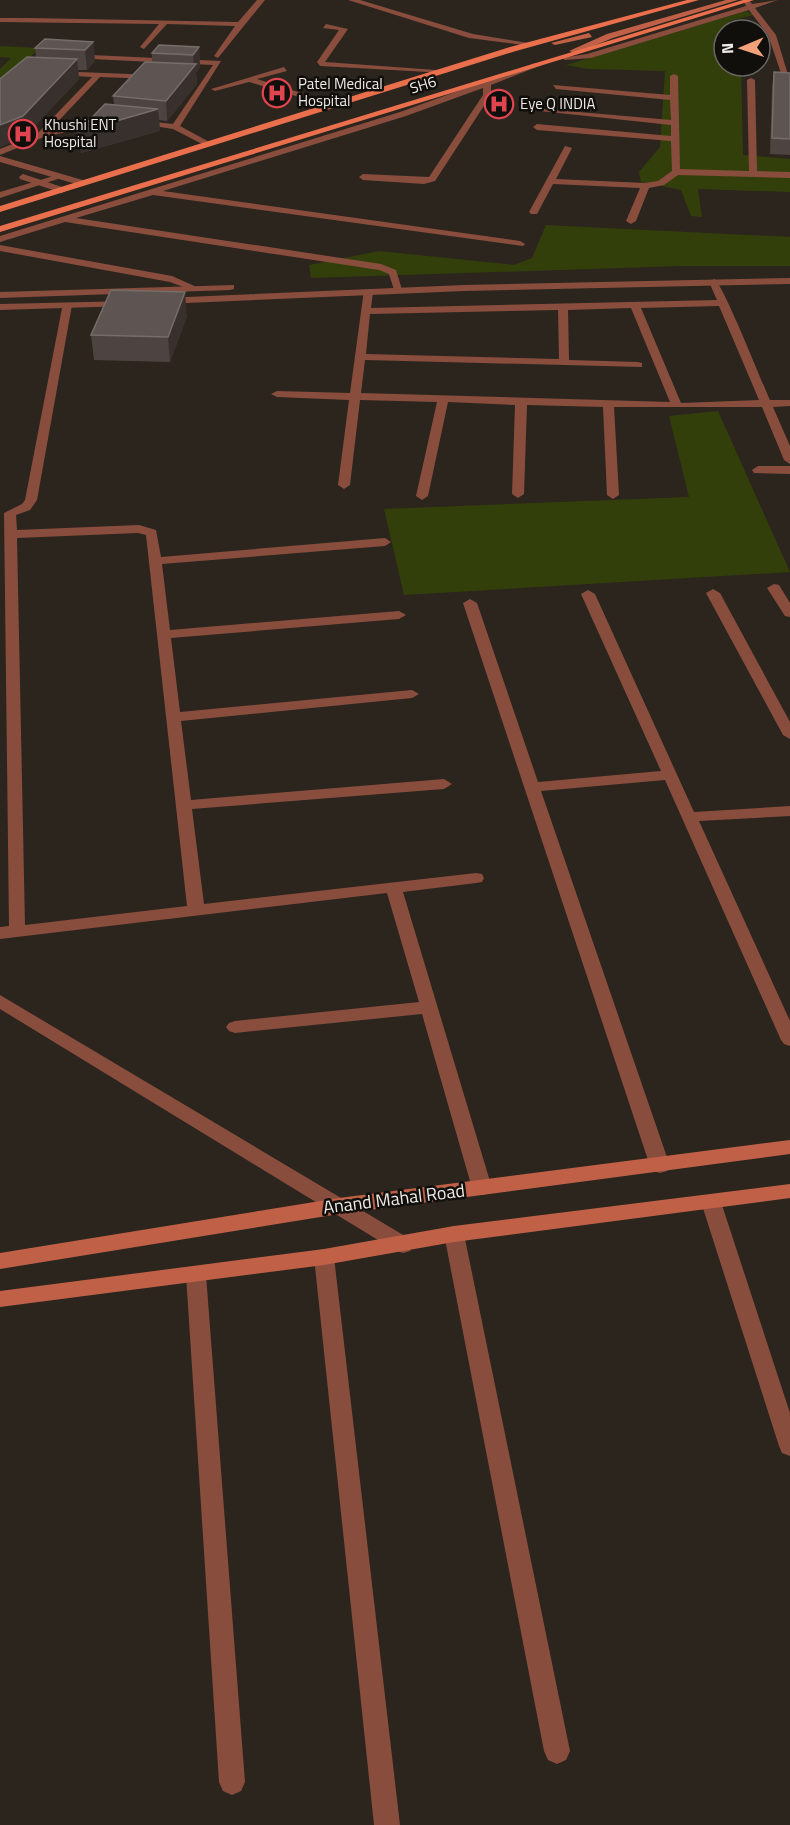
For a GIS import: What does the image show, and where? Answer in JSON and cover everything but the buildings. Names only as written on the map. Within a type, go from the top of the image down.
[{"type":"main road","points":[[0,209],[501,53],[695,0]]},
{"type":"main road","points":[[555,44],[711,0]]},
{"type":"main road","points":[[565,58],[573,51],[610,36],[734,0]]},
{"type":"main road","name":"SH6","points":[[0,229],[749,3]]},
{"type":"main road","points":[[531,44],[566,45],[573,51]]},
{"type":"main road","points":[[501,53],[501,61],[506,64],[538,66]]},
{"type":"main road","name":"Anand Mahal Road","points":[[0,1261],[339,1206],[660,1166],[790,1147]]},
{"type":"main road","points":[[0,1299],[324,1257],[403,1245],[454,1234],[790,1191]]},
{"type":"street","points":[[218,56],[240,24],[261,0]]},
{"type":"street","points":[[774,0],[749,3],[772,35],[786,76]]},
{"type":"street","points":[[350,2],[478,38],[531,44]]},
{"type":"street","points":[[350,2],[501,53]]},
{"type":"street","points":[[0,20],[43,22],[86,19],[240,24]]},
{"type":"street","points":[[144,47],[165,21]]},
{"type":"street","points":[[326,26],[344,29],[321,62],[323,64],[446,71]]},
{"type":"street","points":[[68,56],[218,63],[175,127]]},
{"type":"street","points":[[0,239],[320,141],[487,86],[538,66]]},
{"type":"street","points":[[215,89],[284,69]]},
{"type":"street","points":[[50,73],[164,78]]},
{"type":"street","points":[[41,135],[98,75]]},
{"type":"street","points":[[674,76],[676,172]]},
{"type":"street","points":[[135,85],[143,77]]},
{"type":"street","points":[[196,79],[207,79]]},
{"type":"street","points":[[248,79],[333,106]]},
{"type":"street","points":[[751,80],[753,174]]},
{"type":"street","points":[[363,177],[424,181],[432,179],[487,95],[487,86]]},
{"type":"street","points":[[556,87],[675,98]]},
{"type":"street","points":[[104,120],[112,111]]},
{"type":"street","points":[[544,111],[675,123]]},
{"type":"street","points":[[0,152],[41,135],[104,120],[116,121]]},
{"type":"street","points":[[128,122],[175,127],[209,144]]},
{"type":"street","points":[[537,127],[675,139]]},
{"type":"street","points":[[0,140],[26,142]]},
{"type":"street","points":[[534,212],[568,148]]},
{"type":"street","points":[[0,159],[83,183]]},
{"type":"street","points":[[0,170],[62,190]]},
{"type":"street","points":[[550,180],[645,186],[661,183],[676,172],[790,175]]},
{"type":"street","points":[[0,195],[60,177]]},
{"type":"street","points":[[631,221],[645,186]]},
{"type":"street","points":[[130,190],[520,244]]},
{"type":"street","points":[[62,219],[381,267],[393,272],[398,286]]},
{"type":"street","points":[[0,248],[172,279],[194,288]]},
{"type":"street","points":[[148,302],[368,292],[398,286],[790,271]]},
{"type":"street","points":[[0,295],[194,288],[790,281]]},
{"type":"street","points":[[714,282],[790,460]]},
{"type":"street","points":[[344,485],[368,292]]},
{"type":"street","points":[[0,307],[136,302]]},
{"type":"street","points":[[366,311],[724,303]]},
{"type":"street","points":[[17,931],[11,534],[5,514],[26,507],[32,500],[67,305]]},
{"type":"street","points":[[635,305],[677,406]]},
{"type":"street","points":[[563,307],[564,363]]},
{"type":"street","points":[[361,357],[638,365]]},
{"type":"street","points":[[277,394],[677,406],[790,403]]},
{"type":"street","points":[[422,496],[443,399]]},
{"type":"street","points":[[518,494],[521,401]]},
{"type":"street","points":[[608,404],[613,495]]},
{"type":"street","points":[[758,470],[790,470]]},
{"type":"street","points":[[11,534],[147,530],[152,533],[196,910]]},
{"type":"street","points":[[154,561],[385,543]]},
{"type":"street","points":[[774,588],[790,613]]},
{"type":"street","points":[[713,593],[790,735]]},
{"type":"street","points":[[588,594],[790,1040]]},
{"type":"street","points":[[470,603],[660,1166]]},
{"type":"street","points":[[163,636],[399,615]]},
{"type":"street","points":[[173,717],[412,694]]},
{"type":"street","points":[[533,787],[671,775]]},
{"type":"street","points":[[184,805],[444,784]]},
{"type":"street","points":[[690,817],[790,811]]},
{"type":"street","points":[[0,933],[476,878]]},
{"type":"street","points":[[394,888],[482,1188]]},
{"type":"street","points":[[0,1001],[403,1245]]},
{"type":"street","points":[[235,1027],[429,1006]]},
{"type":"street","points":[[711,1202],[790,1446]]},
{"type":"street","points":[[454,1234],[556,1751]]},
{"type":"street","points":[[324,1257],[387,1825]]},
{"type":"street","points":[[196,1275],[232,1782]]},
{"type":"green space","points":[[746,11],[754,15],[742,18],[723,18]]},
{"type":"green space","points":[[712,21],[712,78],[741,78],[743,155],[790,159],[790,192],[698,189],[702,217],[691,216],[681,190],[641,182],[639,172],[660,147],[665,71],[588,69],[566,65]]},
{"type":"green space","points":[[0,46],[39,48],[0,89],[0,69],[11,58],[0,57]]},
{"type":"green space","points":[[546,225],[790,237],[790,266],[682,266],[311,278],[309,265],[379,251],[514,265],[532,258]]},
{"type":"green space","points":[[718,411],[790,572],[404,595],[384,509],[689,497],[669,416]]},
{"type":"place","name":"Patel Medical Hospital","points":[[277,93]]},
{"type":"place","name":"Eye Q INDIA","points":[[499,104]]},
{"type":"place","name":"Khushi ENT Hospital","points":[[23,134]]}]
